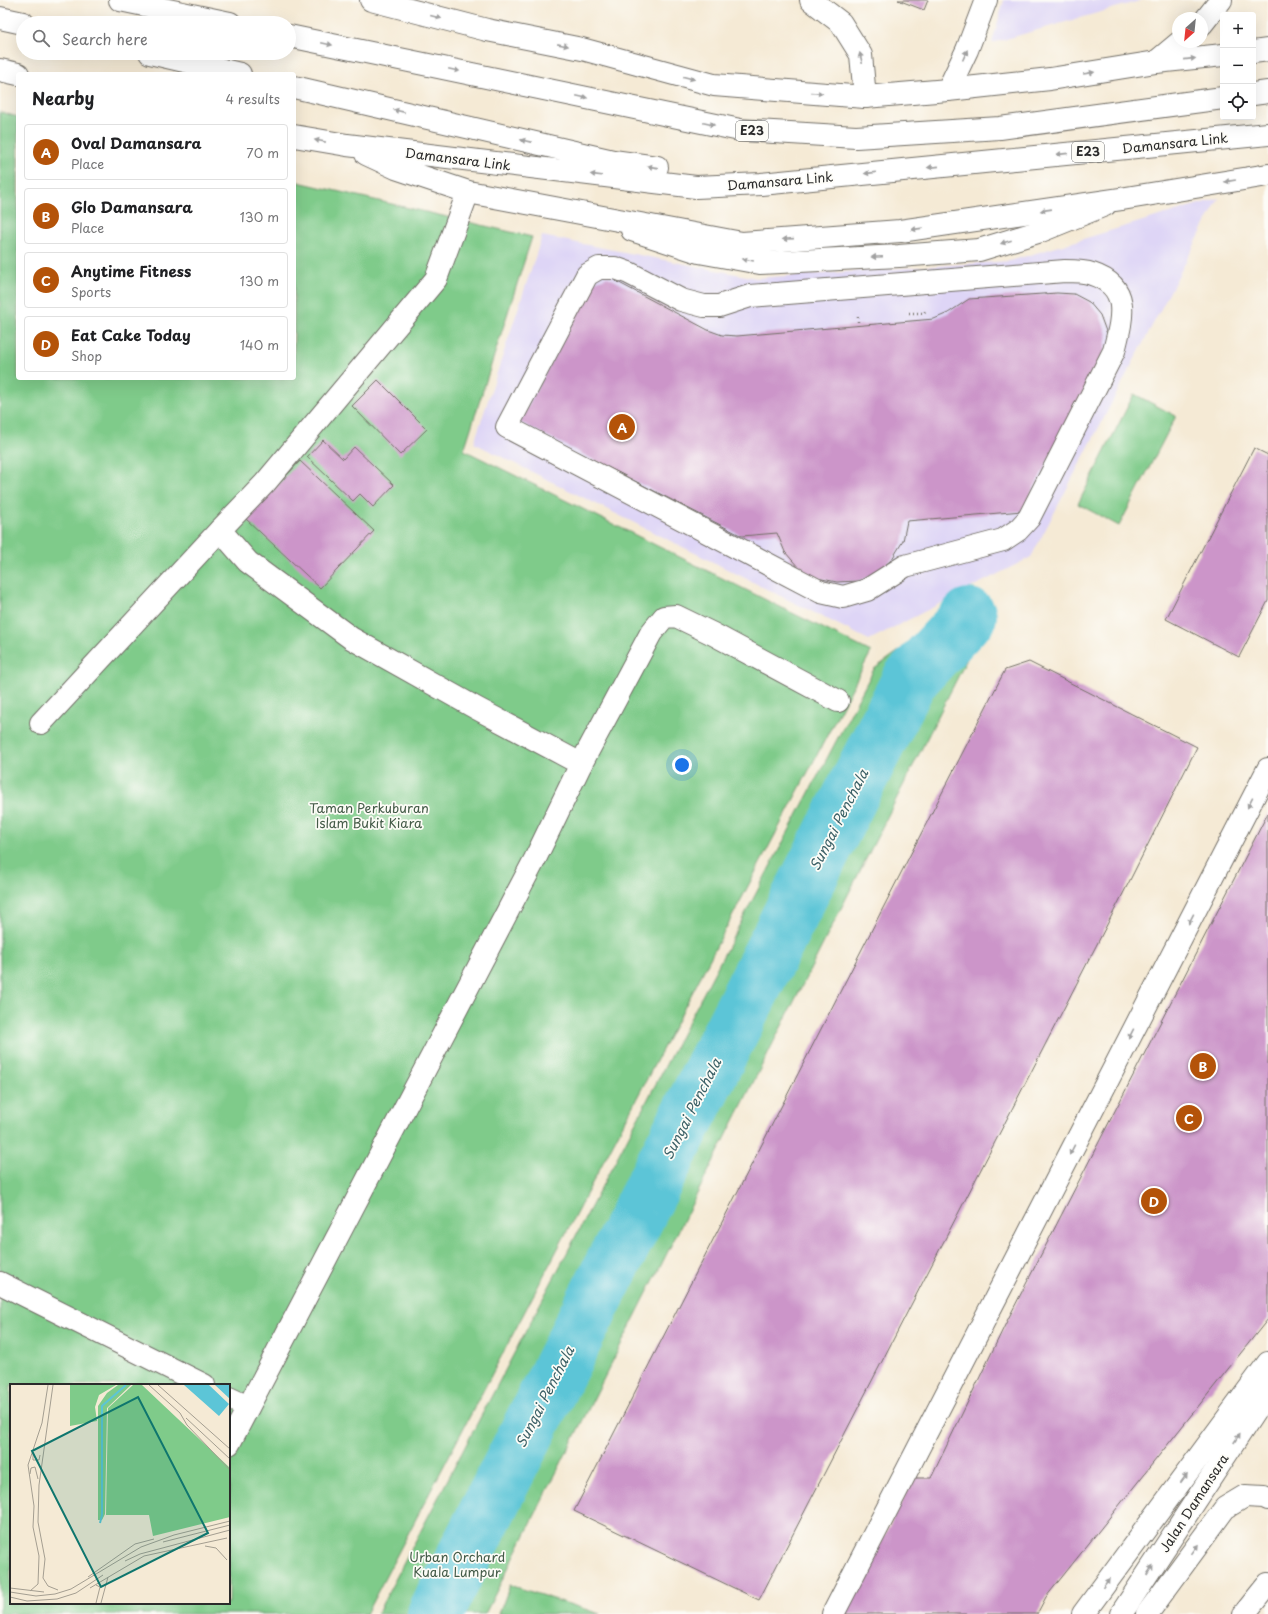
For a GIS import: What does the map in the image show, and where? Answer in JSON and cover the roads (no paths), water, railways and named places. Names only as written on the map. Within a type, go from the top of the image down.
[{"type":"main road","points":[[120,0],[197,16]]},
{"type":"main road","points":[[371,0],[487,30],[582,49],[714,85],[865,97],[1050,79],[1156,62],[1220,55]]},
{"type":"main road","points":[[811,0],[841,23],[861,55],[865,97]]},
{"type":"main road","points":[[948,90],[967,50],[986,0]]},
{"type":"main road","points":[[1208,16],[1221,0]]},
{"type":"main road","points":[[0,18],[16,21]]},
{"type":"main road","name":"E23","points":[[296,37],[740,130],[856,137],[1000,128],[1220,98]]},
{"type":"main road","points":[[1156,62],[1173,48]]},
{"type":"main road","points":[[1256,52],[1268,50]]},
{"type":"main road","points":[[180,60],[231,72]]},
{"type":"main road","points":[[0,70],[16,74]]},
{"type":"main road","points":[[296,87],[612,161],[723,176],[761,184]]},
{"type":"main road","points":[[1256,94],[1268,92]]},
{"type":"main road","name":"Damansara Link","points":[[296,136],[347,145],[696,187],[761,184],[1268,134]]},
{"type":"main road","points":[[347,145],[396,168],[468,192],[742,242],[900,231],[1121,199],[1268,175]]},
{"type":"main road","points":[[42,723],[265,483],[436,279],[468,192]]},
{"type":"main road","points":[[584,214],[699,252],[760,262],[776,262],[899,256],[979,250],[1041,231],[1121,199]]},
{"type":"main road","points":[[938,253],[940,281]]},
{"type":"main road","points":[[776,262],[779,294]]},
{"type":"main road","points":[[599,268],[615,268],[681,300],[704,306],[719,306],[750,296],[779,294],[1065,270],[1091,273],[1110,281],[1120,295],[1122,310],[1120,329],[1114,351],[1029,518],[1018,530],[1003,540],[906,566],[867,590],[843,597],[821,592],[507,427],[587,275],[599,268]]},
{"type":"main road","points":[[220,530],[248,562],[351,638],[581,764]]},
{"type":"main road","points":[[230,1442],[531,866],[581,764],[651,633],[664,617],[676,616],[713,634],[838,702]]},
{"type":"main road","points":[[833,1614],[1268,769]]},
{"type":"main road","points":[[0,1283],[202,1384]]},
{"type":"main road","points":[[1083,1614],[1268,1363]]},
{"type":"main road","name":"Jalan Damansara","points":[[1121,1614],[1268,1391]]},
{"type":"main road","points":[[230,1399],[248,1408]]},
{"type":"main road","points":[[1147,1614],[1225,1508],[1245,1496],[1264,1497],[1268,1499]]},
{"type":"main road","points":[[1244,1614],[1268,1584]]},
{"type":"waterway","name":"Sungai Penchala","points":[[435,1614],[909,681],[969,616]]},
{"type":"place","name":"Oval Damansara","points":[[622,427]]},
{"type":"place","name":"Glo Damansara","points":[[1203,1066]]},
{"type":"place","name":"Anytime Fitness","points":[[1189,1118]]},
{"type":"place","name":"Eat Cake Today","points":[[1154,1201]]},
{"type":"park label","name":"Taman Perkuburan Islam Bukit Kiara","points":[[369,816]]},
{"type":"park label","name":"Urban Orchard Kuala Lumpur","points":[[457,1564]]}]
